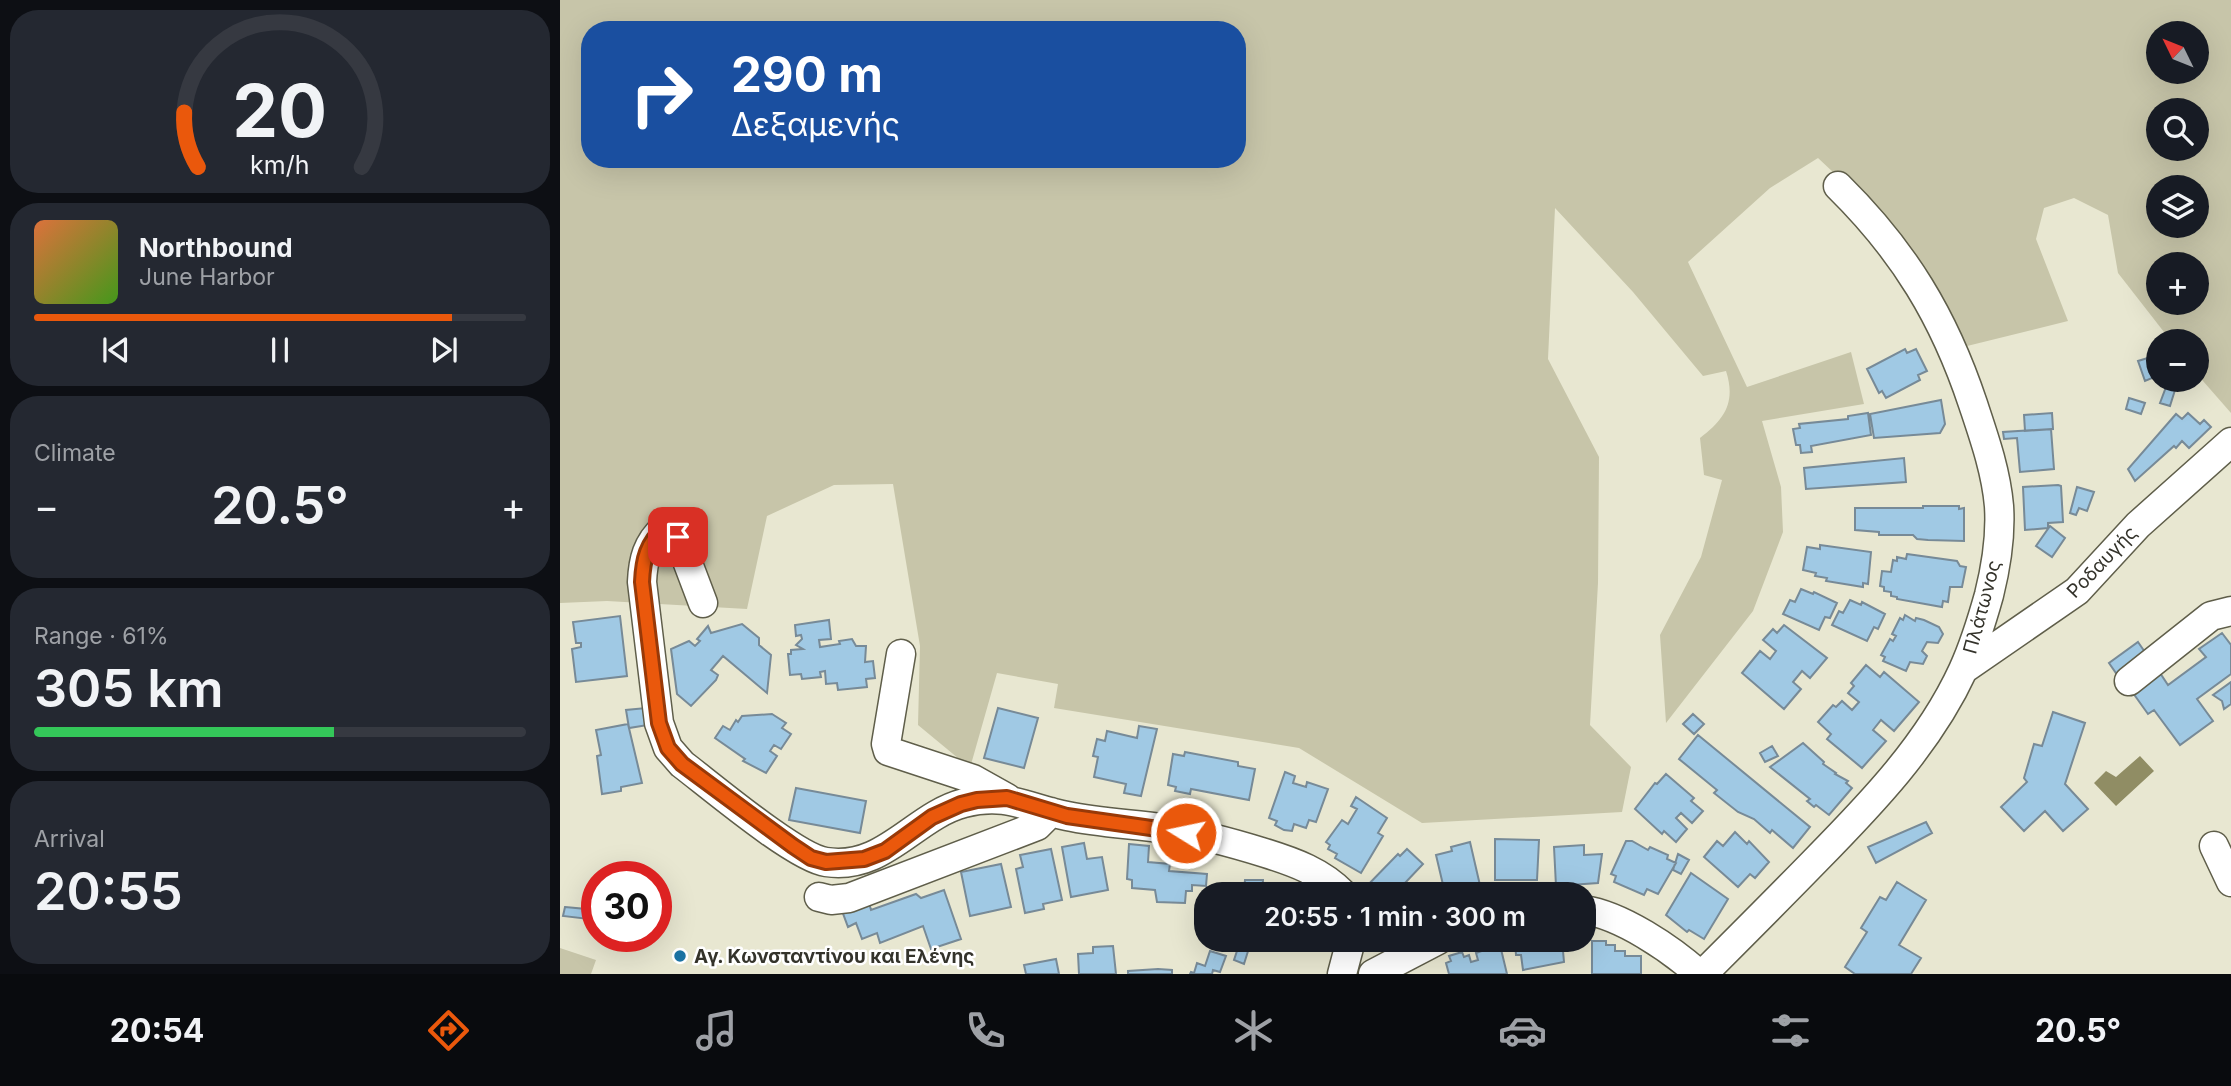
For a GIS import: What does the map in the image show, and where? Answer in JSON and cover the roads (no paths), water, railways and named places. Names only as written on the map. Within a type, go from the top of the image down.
[{"type":"street","name":"Πλάτωνος","points":[[1701,974],[1854,821],[1939,715],[1964,669],[1987,600],[1999,539],[1998,499],[1989,452],[1963,376],[1933,307],[1891,244],[1838,186]]},
{"type":"street","name":"Ροδαυγής","points":[[1964,669],[2077,591],[2138,525],[2231,442]]},
{"type":"street","points":[[703,603],[678,537],[671,529],[664,528],[649,544],[643,562],[642,582],[659,723],[668,748],[682,764],[811,858],[844,863],[864,859],[885,851],[932,817],[948,809],[977,800],[1007,798]]},
{"type":"street","points":[[2129,681],[2211,616],[2231,611]]},
{"type":"street","points":[[901,654],[886,744],[888,751],[954,771],[1007,798],[1051,812],[1168,829],[1254,850],[1316,872],[1328,882]]},
{"type":"street","points":[[819,897],[831,900],[849,898],[1037,826],[1051,812]]},
{"type":"street","points":[[2214,846],[2231,882]]},
{"type":"street","points":[[1596,914],[1650,939],[1701,974]]},
{"type":"street","points":[[1342,974],[1348,952]]},
{"type":"street","points":[[1373,974],[1415,952]]},
{"type":"place","name":"Αγ. Κωνσταντίνου και Ελένης","points":[[680,956]]}]
